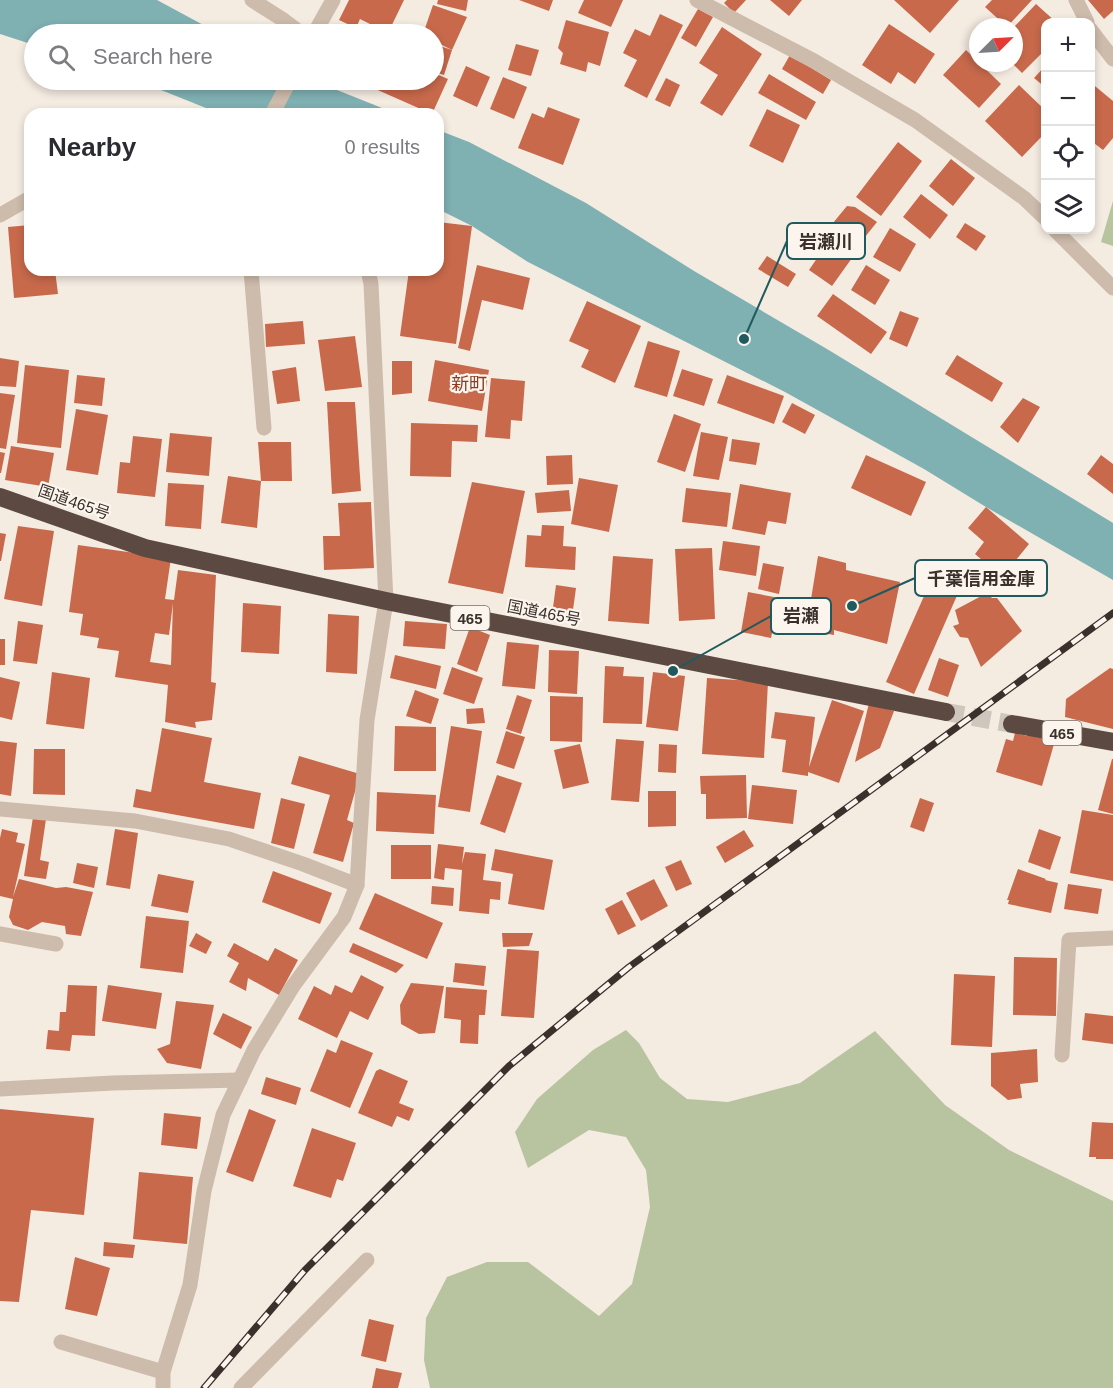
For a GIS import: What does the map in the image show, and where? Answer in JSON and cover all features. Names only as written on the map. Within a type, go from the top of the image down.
[{"type":"highway","name":"国道465号","points":[[0,497],[145,548],[386,601],[946,712]]},
{"type":"highway","name":"465","points":[[1012,724],[1113,742]]},
{"type":"street","points":[[252,0],[289,24]]},
{"type":"street","points":[[320,24],[333,0]]},
{"type":"street","points":[[697,0],[814,61],[915,120],[1024,198],[1041,214]]},
{"type":"street","points":[[1076,0],[1085,18]]},
{"type":"street","points":[[1095,35],[1113,59]]},
{"type":"street","points":[[275,108],[285,90]]},
{"type":"street","points":[[0,215],[24,201]]},
{"type":"street","points":[[1059,234],[1113,288]]},
{"type":"street","points":[[251,276],[264,428]]},
{"type":"street","points":[[163,1388],[164,1372],[190,1285],[204,1191],[223,1115],[254,1050],[293,986],[344,917],[357,885],[367,720],[386,601],[372,284],[370,276]]},
{"type":"street","points":[[0,809],[135,821],[230,839],[357,885]]},
{"type":"street","points":[[0,934],[56,944]]},
{"type":"street","points":[[1062,1055],[1069,940],[1113,938]]},
{"type":"street","points":[[0,1089],[240,1080]]},
{"type":"street","points":[[241,1388],[367,1260]]},
{"type":"street","points":[[61,1342],[164,1372]]},
{"type":"green space","points":[[1113,201],[1113,246],[1101,242]]},
{"type":"green space","points":[[626,1030],[639,1043],[660,1078],[687,1099],[728,1102],[800,1083],[875,1031],[945,1105],[1009,1150],[1113,1201],[1113,1388],[430,1388],[424,1360],[426,1318],[447,1277],[487,1262],[528,1262],[599,1316],[632,1284],[650,1207],[646,1170],[626,1137],[589,1130],[528,1168],[515,1132],[537,1099],[593,1050]]},
{"type":"water","points":[[0,0],[157,0],[201,24],[24,24],[24,42],[0,34]]},
{"type":"water","points":[[161,90],[337,90],[382,108],[206,108]]},
{"type":"water","points":[[444,132],[469,142],[586,203],[694,271],[1113,523],[1113,580],[924,469],[785,392],[528,262],[472,226],[444,212]]},
{"type":"building","points":[[349,0],[404,0],[392,24],[370,24],[360,19],[358,24],[348,24],[339,20]]},
{"type":"building","points":[[438,0],[468,0],[466,11],[437,4]]},
{"type":"building","points":[[519,0],[553,0],[549,11]]},
{"type":"building","points":[[584,0],[623,0],[611,27],[578,13]]},
{"type":"building","points":[[727,0],[746,0],[734,13],[724,3]]},
{"type":"building","points":[[770,0],[802,0],[789,16]]},
{"type":"building","points":[[894,0],[959,0],[930,33]]},
{"type":"building","points":[[992,0],[1032,0],[1015,18],[997,18],[985,7]]},
{"type":"building","points":[[1088,0],[1113,0],[1113,11],[1104,19]]},
{"type":"building","points":[[1036,4],[1052,18],[1041,18],[1041,54],[1023,72],[1023,18]]},
{"type":"building","points":[[433,5],[467,17],[452,50],[444,46],[444,24],[426,24]]},
{"type":"building","points":[[698,9],[713,17],[696,47],[681,38]]},
{"type":"building","points":[[660,14],[683,25],[647,98],[624,86],[637,60],[623,53],[635,29],[650,36]]},
{"type":"building","points":[[566,20],[609,32],[600,66],[588,62],[586,72],[560,64],[563,53],[558,48]]},
{"type":"building","points":[[889,24],[935,54],[915,84],[898,72],[891,84],[862,65]]},
{"type":"building","points":[[722,27],[762,54],[722,116],[700,103],[718,75],[699,63]]},
{"type":"building","points":[[516,44],[539,50],[531,76],[508,70]]},
{"type":"building","points":[[444,47],[452,50],[444,75]]},
{"type":"building","points":[[966,50],[969,53],[969,72],[989,72],[1001,84],[979,108],[943,75]]},
{"type":"building","points":[[790,55],[831,80],[823,94],[782,69]]},
{"type":"building","points":[[466,66],[490,77],[477,107],[453,96]]},
{"type":"building","points":[[1041,70],[1041,84],[1034,78]]},
{"type":"building","points":[[769,74],[816,102],[806,120],[758,93]]},
{"type":"building","points":[[503,77],[527,87],[514,119],[490,109]]},
{"type":"building","points":[[666,78],[680,85],[670,107],[655,100]]},
{"type":"building","points":[[1019,85],[1041,106],[1041,137],[1022,157],[985,121]]},
{"type":"building","points":[[1095,86],[1113,101],[1113,138],[1103,150],[1095,144]]},
{"type":"building","points":[[378,90],[443,90],[435,108],[418,108]]},
{"type":"building","points":[[548,107],[580,119],[563,165],[518,148],[532,113],[544,118]]},
{"type":"building","points":[[767,109],[800,125],[783,163],[749,146]]},
{"type":"building","points":[[898,142],[922,161],[881,216],[856,197]]},
{"type":"building","points":[[951,159],[975,178],[953,206],[929,186]]},
{"type":"building","points":[[921,194],[948,215],[930,239],[903,217]]},
{"type":"building","points":[[847,206],[855,207],[877,222],[853,252],[829,237],[828,229]]},
{"type":"building","points":[[444,223],[472,226],[456,344],[400,336],[408,276],[444,276]]},
{"type":"building","points":[[965,223],[986,236],[976,251],[956,237]]},
{"type":"building","points":[[24,226],[24,276],[56,276],[58,294],[14,298],[8,227]]},
{"type":"building","points":[[890,228],[916,244],[900,272],[873,257]]},
{"type":"building","points":[[829,241],[852,258],[832,286],[809,270]]},
{"type":"building","points":[[767,256],[796,274],[788,287],[758,269]]},
{"type":"building","points":[[477,265],[530,278],[523,310],[482,300],[470,351],[458,348]]},
{"type":"building","points":[[866,265],[890,280],[875,305],[851,290]]},
{"type":"building","points":[[833,294],[887,332],[871,354],[817,316]]},
{"type":"building","points":[[587,301],[641,326],[615,383],[581,367],[589,350],[569,341]]},
{"type":"building","points":[[900,311],[919,318],[907,347],[889,339]]},
{"type":"building","points":[[303,321],[305,344],[266,347],[265,324]]},
{"type":"building","points":[[355,336],[362,387],[325,391],[318,340]]},
{"type":"building","points":[[648,341],[680,351],[667,397],[634,387]]},
{"type":"building","points":[[957,355],[1003,383],[992,402],[945,374]]},
{"type":"building","points":[[0,358],[19,361],[16,387],[0,386]]},
{"type":"building","points":[[435,360],[489,370],[482,411],[428,401]]},
{"type":"building","points":[[392,361],[412,361],[412,393],[392,395]]},
{"type":"building","points":[[25,365],[69,370],[61,448],[17,443]]},
{"type":"building","points":[[296,367],[300,401],[277,404],[272,371]]},
{"type":"building","points":[[682,369],[713,379],[704,406],[673,396]]},
{"type":"building","points":[[77,375],[105,378],[102,406],[74,403]]},
{"type":"building","points":[[727,375],[784,396],[774,424],[717,403]]},
{"type":"building","points":[[491,378],[525,381],[522,421],[511,420],[510,439],[485,437]]},
{"type":"building","points":[[0,393],[15,395],[6,449],[0,448]]},
{"type":"building","points":[[1023,398],[1040,407],[1018,443],[1000,427]]},
{"type":"building","points":[[327,402],[355,402],[361,491],[332,494]]},
{"type":"building","points":[[792,403],[815,415],[805,434],[782,422]]},
{"type":"building","points":[[76,409],[108,415],[98,475],[66,470]]},
{"type":"building","points":[[674,414],[701,424],[685,472],[657,462]]},
{"type":"building","points":[[411,423],[478,425],[477,442],[452,441],[451,477],[410,476]]},
{"type":"building","points":[[701,432],[728,437],[719,480],[693,476]]},
{"type":"building","points":[[170,433],[212,437],[209,476],[166,472]]},
{"type":"building","points":[[133,436],[162,439],[155,497],[117,493],[120,462],[130,463]]},
{"type":"building","points":[[732,439],[760,443],[756,465],[729,461]]},
{"type":"building","points":[[258,442],[291,442],[292,481],[261,481]]},
{"type":"building","points":[[11,446],[54,453],[48,487],[5,480]]},
{"type":"building","points":[[0,452],[5,453],[1,473],[0,473]]},
{"type":"building","points":[[572,455],[573,484],[547,485],[546,456]]},
{"type":"building","points":[[866,455],[926,482],[911,516],[851,488]]},
{"type":"building","points":[[1101,455],[1113,464],[1113,494],[1087,474]]},
{"type":"building","points":[[228,476],[261,481],[257,528],[221,523]]},
{"type":"building","points":[[579,478],[618,485],[609,532],[571,524]]},
{"type":"building","points":[[472,482],[525,491],[503,594],[448,583]]},
{"type":"building","points":[[168,483],[204,485],[201,529],[165,526]]},
{"type":"building","points":[[740,484],[791,493],[786,524],[768,521],[765,535],[732,529]]},
{"type":"building","points":[[686,488],[731,493],[727,527],[682,522]]},
{"type":"building","points":[[569,490],[571,511],[537,513],[535,493]]},
{"type":"building","points":[[371,502],[374,568],[324,570],[323,536],[340,536],[338,503]]},
{"type":"building","points":[[986,507],[1029,544],[1002,577],[975,554],[984,542],[968,528]]},
{"type":"building","points":[[542,525],[564,526],[563,546],[576,547],[575,570],[525,567],[527,535],[541,536]]},
{"type":"building","points":[[18,526],[54,531],[42,606],[4,599]]},
{"type":"building","points":[[0,533],[6,534],[1,561],[0,561]]},
{"type":"building","points":[[723,541],[760,546],[756,576],[719,570]]},
{"type":"building","points":[[78,545],[171,558],[165,599],[174,600],[178,570],[216,575],[211,682],[216,683],[212,720],[195,722],[196,728],[165,722],[168,685],[115,677],[119,651],[97,648],[99,638],[80,635],[83,614],[69,612]],"holes":[[[173,603],[171,665],[150,662],[155,633],[169,635]]]},
{"type":"building","points":[[712,548],[715,619],[679,621],[675,549]]},
{"type":"building","points":[[613,556],[653,559],[649,624],[608,621]]},
{"type":"building","points":[[818,556],[846,563],[846,570],[900,582],[887,644],[834,630],[834,635],[806,630]]},
{"type":"building","points":[[763,563],[784,567],[779,594],[758,589]]},
{"type":"building","points":[[932,578],[959,591],[914,694],[886,682]]},
{"type":"building","points":[[556,585],[576,588],[572,617],[552,615]]},
{"type":"building","points":[[748,592],[779,598],[771,638],[741,632]]},
{"type":"building","points":[[987,593],[992,598],[997,598],[1022,631],[981,667],[968,638],[960,637],[953,626],[959,624],[955,610]]},
{"type":"building","points":[[243,603],[281,606],[279,654],[241,652]]},
{"type":"building","points":[[328,614],[359,616],[357,674],[326,672]]},
{"type":"building","points":[[18,621],[43,625],[37,664],[13,661]]},
{"type":"building","points":[[405,621],[447,624],[445,649],[403,646]]},
{"type":"building","points":[[470,627],[490,635],[477,672],[457,664]]},
{"type":"building","points":[[0,639],[5,639],[5,665],[0,665]]},
{"type":"building","points":[[507,642],[539,645],[535,689],[502,686]]},
{"type":"building","points":[[549,650],[579,651],[577,694],[548,692]]},
{"type":"building","points":[[395,655],[441,666],[436,689],[390,678]]},
{"type":"building","points":[[939,658],[959,665],[948,697],[928,690]]},
{"type":"building","points":[[605,666],[624,667],[623,676],[644,677],[642,724],[603,723]]},
{"type":"building","points":[[452,667],[483,678],[474,704],[443,694]]},
{"type":"building","points":[[1110,668],[1113,669],[1113,729],[1065,717],[1066,699]]},
{"type":"building","points":[[52,672],[90,678],[84,729],[46,724]]},
{"type":"building","points":[[653,672],[685,676],[678,731],[646,727]]},
{"type":"building","points":[[0,677],[20,682],[12,720],[0,717]]},
{"type":"building","points":[[707,678],[768,682],[764,758],[702,754]]},
{"type":"building","points":[[415,690],[439,699],[431,724],[406,716]]},
{"type":"building","points":[[517,695],[532,700],[521,734],[506,729]]},
{"type":"building","points":[[550,696],[583,697],[582,742],[550,741]]},
{"type":"building","points":[[832,700],[864,711],[839,783],[808,772],[808,776],[782,772],[786,740],[771,738],[775,712],[815,717],[809,767]]},
{"type":"building","points":[[869,703],[894,711],[880,748],[855,762]]},
{"type":"building","points":[[483,708],[485,723],[467,724],[466,709]]},
{"type":"building","points":[[395,726],[436,727],[436,771],[394,771]]},
{"type":"building","points":[[451,726],[482,731],[470,812],[438,807]]},
{"type":"building","points":[[162,728],[212,738],[204,782],[261,793],[254,829],[133,807],[136,789],[151,792]]},
{"type":"building","points":[[1028,729],[1056,737],[1042,786],[996,772],[1006,739],[1013,741],[1015,733],[1027,736]]},
{"type":"building","points":[[506,731],[525,737],[514,769],[496,763]]},
{"type":"building","points":[[616,739],[644,741],[639,802],[611,800]]},
{"type":"building","points":[[0,741],[17,743],[11,796],[0,794]]},
{"type":"building","points":[[580,744],[589,783],[563,789],[554,750]]},
{"type":"building","points":[[659,744],[677,745],[676,773],[658,772]]},
{"type":"building","points":[[34,749],[65,749],[65,795],[33,794]]},
{"type":"building","points":[[299,756],[360,774],[347,820],[354,823],[343,862],[313,853],[330,795],[291,784]]},
{"type":"building","points":[[1113,759],[1113,814],[1098,810]]},
{"type":"building","points":[[497,775],[522,783],[505,833],[480,824]]},
{"type":"building","points":[[746,775],[747,818],[706,819],[706,794],[701,794],[700,776]]},
{"type":"building","points":[[752,785],[797,790],[793,824],[748,819]]},
{"type":"building","points":[[648,791],[676,791],[676,826],[648,827]]},
{"type":"building","points":[[377,792],[436,795],[434,834],[376,831]]},
{"type":"building","points":[[281,798],[305,804],[294,849],[271,843]]},
{"type":"building","points":[[920,798],[934,803],[924,832],[910,827]]},
{"type":"building","points":[[1082,810],[1113,815],[1113,881],[1070,873]]},
{"type":"building","points":[[33,817],[46,819],[40,860],[49,862],[46,879],[24,876]]},
{"type":"building","points":[[2,829],[18,833],[16,842],[25,844],[13,897],[19,879],[56,888],[66,887],[93,892],[81,936],[66,934],[65,926],[42,922],[28,930],[13,925],[9,917],[13,899],[0,896]]},
{"type":"building","points":[[115,829],[138,833],[130,889],[106,885]]},
{"type":"building","points":[[1039,829],[1061,837],[1050,870],[1028,862]]},
{"type":"building","points":[[744,830],[754,846],[725,863],[716,847]]},
{"type":"building","points":[[438,844],[464,847],[462,864],[465,852],[486,854],[483,880],[501,882],[500,900],[490,899],[489,914],[459,911],[462,870],[445,868],[444,880],[434,878]]},
{"type":"building","points":[[391,845],[431,845],[431,879],[391,879]]},
{"type":"building","points":[[495,849],[553,860],[544,910],[508,904],[513,874],[491,870]]},
{"type":"building","points":[[681,860],[692,884],[676,891],[665,867]]},
{"type":"building","points":[[77,863],[98,867],[94,888],[73,883]]},
{"type":"building","points":[[1018,869],[1058,883],[1051,913],[1008,904],[1009,900],[1007,900]]},
{"type":"building","points":[[273,871],[332,893],[320,924],[262,902]]},
{"type":"building","points":[[158,874],[194,881],[188,913],[151,906]]},
{"type":"building","points":[[654,879],[668,906],[641,921],[626,893]]},
{"type":"building","points":[[1068,884],[1102,889],[1098,914],[1064,909]]},
{"type":"building","points":[[432,886],[454,888],[453,906],[431,904]]},
{"type":"building","points":[[375,893],[443,923],[427,959],[359,929]]},
{"type":"building","points":[[622,900],[636,926],[618,935],[605,909]]},
{"type":"building","points":[[146,916],[189,921],[183,973],[140,968]]},
{"type":"building","points":[[196,933],[212,942],[206,954],[189,946]]},
{"type":"building","points":[[502,933],[533,933],[529,946],[503,947]]},
{"type":"building","points":[[234,943],[268,961],[275,948],[298,960],[279,995],[248,978],[246,991],[229,982],[239,963],[227,956]]},
{"type":"building","points":[[353,943],[404,965],[396,973],[349,952]]},
{"type":"building","points":[[507,949],[539,951],[534,1018],[501,1016]]},
{"type":"building","points":[[1014,957],[1057,958],[1056,1016],[1013,1015]]},
{"type":"building","points":[[455,963],[486,966],[484,986],[453,982]]},
{"type":"building","points":[[954,974],[995,976],[992,1047],[951,1045]]},
{"type":"building","points":[[361,975],[384,987],[368,1020],[350,1011],[337,1038],[298,1019],[314,986],[331,995],[335,985],[352,993]]},
{"type":"building","points":[[411,983],[444,986],[435,1033],[419,1034],[401,1024],[400,1005]]},
{"type":"building","points":[[68,985],[97,986],[95,1036],[72,1035],[70,1051],[46,1049],[48,1030],[59,1031],[60,1012],[66,1012]]},
{"type":"building","points":[[108,985],[162,993],[156,1029],[102,1021]]},
{"type":"building","points":[[446,987],[487,990],[485,1015],[479,1015],[478,1044],[460,1043],[461,1020],[444,1018]]},
{"type":"building","points":[[176,1001],[214,1005],[201,1069],[167,1063],[157,1049],[170,1044]]},
{"type":"building","points":[[223,1013],[252,1027],[241,1049],[213,1034]]},
{"type":"building","points":[[1085,1013],[1113,1016],[1113,1044],[1082,1040]]},
{"type":"building","points":[[341,1040],[373,1053],[350,1108],[310,1091],[327,1049],[336,1053]]},
{"type":"building","points":[[1037,1049],[1038,1082],[1020,1084],[1022,1098],[1008,1100],[991,1086],[991,1053]]},
{"type":"building","points":[[380,1069],[408,1081],[399,1103],[414,1109],[409,1121],[397,1116],[392,1127],[358,1113],[376,1071]]},
{"type":"building","points":[[266,1077],[301,1088],[296,1105],[261,1094]]},
{"type":"building","points":[[0,1109],[94,1118],[84,1215],[31,1210],[19,1302],[0,1301]]},
{"type":"building","points":[[249,1109],[276,1120],[253,1182],[226,1172]]},
{"type":"building","points":[[164,1113],[201,1117],[197,1149],[161,1145]]},
{"type":"building","points":[[1092,1122],[1113,1123],[1113,1159],[1089,1157]]},
{"type":"building","points":[[312,1128],[356,1143],[343,1181],[337,1179],[331,1198],[293,1186]]},
{"type":"building","points":[[139,1172],[193,1177],[187,1244],[133,1239]]},
{"type":"building","points":[[104,1242],[135,1245],[133,1258],[103,1256]]},
{"type":"building","points":[[75,1257],[110,1268],[97,1316],[65,1309]]},
{"type":"building","points":[[369,1319],[394,1325],[386,1362],[361,1356]]},
{"type":"building","points":[[376,1368],[402,1373],[398,1388],[372,1388]]},
{"type":"tunnel","points":[[946,712],[1012,724]]},
{"type":"railway","points":[[204,1388],[305,1270],[509,1066],[629,967],[1113,613]]},
{"type":"place","name":"岩瀬川","points":[[744,339]]},
{"type":"place","name":"千葉信用金庫","points":[[852,606]]},
{"type":"place","name":"岩瀬","points":[[673,671]]},
{"type":"district","name":"新町","points":[[469,384]]}]
